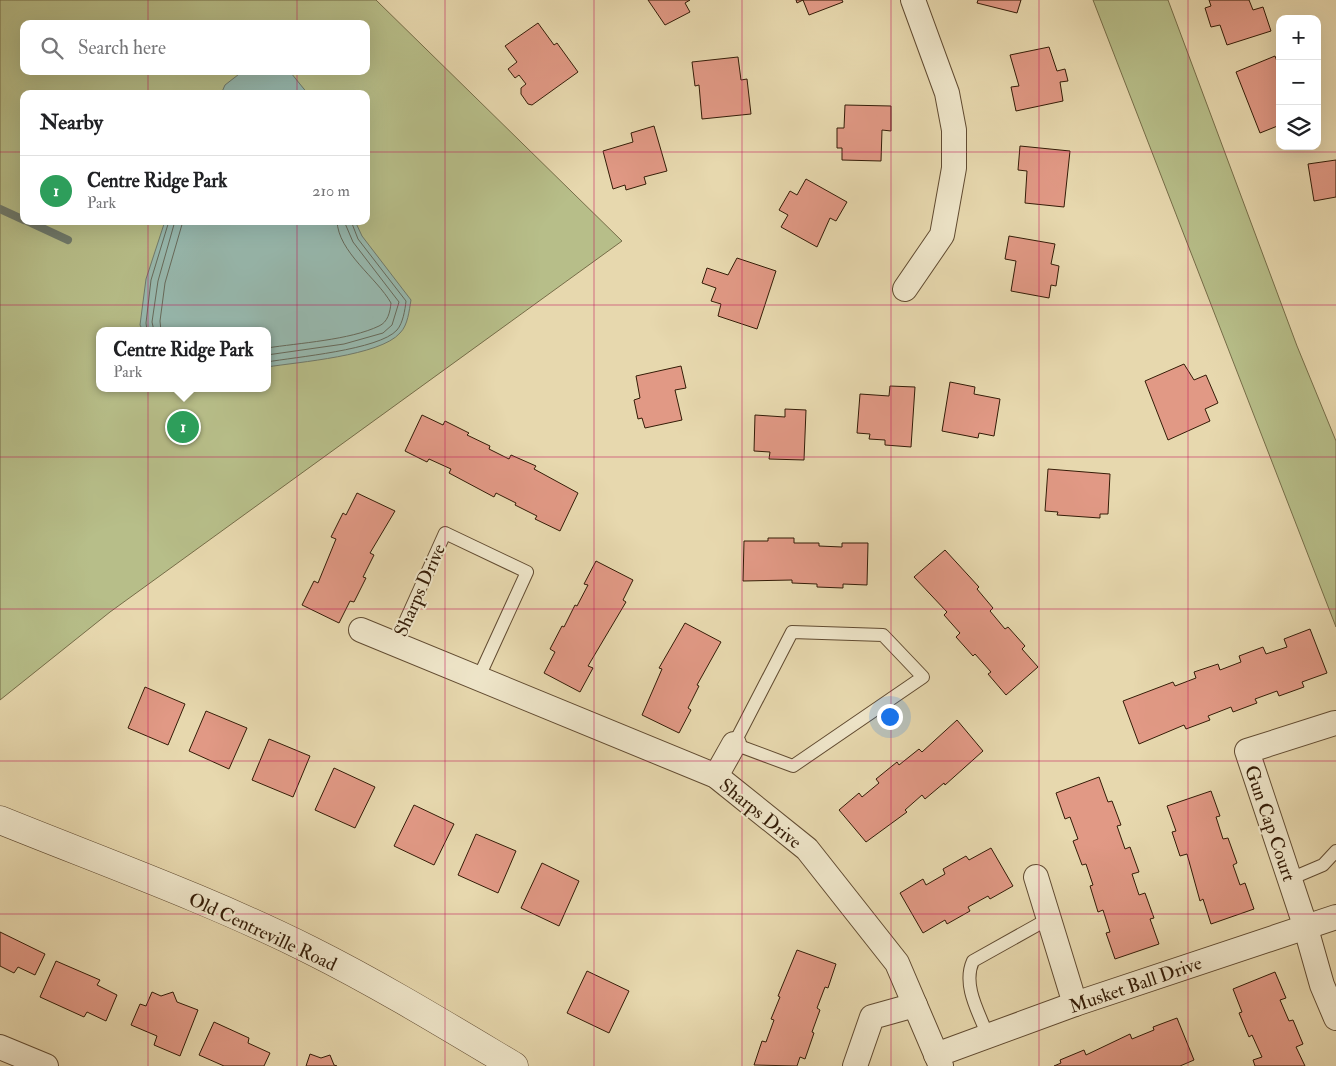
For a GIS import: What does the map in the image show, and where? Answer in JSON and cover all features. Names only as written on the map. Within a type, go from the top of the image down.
[{"type":"street","points":[[905,289],[942,235],[954,168],[954,130],[947,93],[913,0]]},
{"type":"street","name":"Sharps Drive","points":[[361,630],[716,776],[807,850],[897,963],[938,1061]]},
{"type":"street","name":"Gun Cap Court","points":[[1336,725],[1247,751],[1305,925],[1329,984],[1336,1018]]},
{"type":"street","points":[[716,776],[734,744]]},
{"type":"street","name":"Old Centreville Road","points":[[0,820],[204,902],[309,950],[410,1004],[514,1066]]},
{"type":"street","points":[[1036,877],[1075,1004]]},
{"type":"street","name":"Musket Ball Drive","points":[[938,1061],[988,1036],[1075,1004],[1336,916]]},
{"type":"street","points":[[855,1066],[872,1017],[915,1006]]},
{"type":"street","points":[[0,1047],[46,1066]]},
{"type":"lane","name":"Sharps Drive","points":[[395,644],[445,533],[527,572],[478,679]]},
{"type":"lane","points":[[792,632],[883,635],[923,677],[793,766],[734,744],[792,632]]},
{"type":"lane","points":[[1290,879],[1322,865],[1336,851]]},
{"type":"lane","points":[[988,1036],[970,990],[970,968],[973,961],[1048,919]]},
{"type":"green space","points":[[0,0],[376,0],[622,241],[110,612],[0,700]]},
{"type":"green space","points":[[1093,0],[1168,0],[1297,346],[1336,441],[1336,627]]},
{"type":"water","points":[[238,75],[293,75],[305,90],[223,90],[225,85]]},
{"type":"water","points":[[164,225],[357,225],[362,236],[411,300],[405,326],[390,341],[357,353],[271,366],[271,327],[141,327],[146,279]]},
{"type":"building","points":[[648,0],[690,0],[685,3],[690,12],[665,25]]},
{"type":"building","points":[[803,0],[842,0],[843,2],[809,15]]},
{"type":"building","points":[[978,0],[1021,0],[1017,13],[977,3]]},
{"type":"building","points":[[1209,0],[1249,0],[1253,10],[1263,7],[1271,31],[1227,45],[1220,25],[1211,27],[1205,8],[1211,6]]},
{"type":"building","points":[[538,23],[554,45],[557,43],[578,72],[532,105],[528,104],[521,94],[521,88],[526,84],[519,75],[515,78],[508,69],[517,62],[505,46]]},
{"type":"building","points":[[1049,47],[1057,71],[1065,69],[1068,81],[1060,82],[1063,101],[1016,111],[1011,87],[1019,86],[1010,55]]},
{"type":"building","points":[[1275,56],[1276,127],[1260,133],[1236,72]]},
{"type":"building","points":[[738,57],[741,80],[747,79],[751,114],[702,119],[699,85],[695,86],[692,62]]},
{"type":"building","points":[[845,105],[891,106],[891,131],[882,130],[881,161],[842,160],[842,148],[837,148],[837,128],[844,128]]},
{"type":"building","points":[[654,126],[667,171],[644,177],[646,184],[626,190],[625,185],[613,189],[603,151],[633,142],[631,133]]},
{"type":"building","points":[[1020,146],[1070,151],[1064,207],[1025,203],[1027,171],[1018,170]]},
{"type":"building","points":[[1336,160],[1336,197],[1314,201],[1308,164]]},
{"type":"building","points":[[806,179],[847,202],[836,221],[830,218],[817,247],[781,227],[788,215],[779,210],[790,191],[797,195]]},
{"type":"building","points":[[1009,236],[1055,244],[1051,264],[1059,266],[1056,286],[1051,285],[1049,298],[1011,291],[1016,261],[1005,259]]},
{"type":"building","points":[[737,258],[776,271],[757,329],[718,316],[721,304],[711,301],[716,288],[702,283],[707,268],[728,275]]},
{"type":"building","points":[[1184,364],[1194,380],[1206,375],[1218,403],[1205,409],[1210,421],[1168,440],[1145,381]]},
{"type":"building","points":[[681,366],[686,388],[675,390],[682,420],[645,428],[642,418],[638,419],[634,400],[640,398],[636,376]]},
{"type":"building","points":[[950,382],[975,387],[974,394],[1000,399],[994,436],[979,433],[978,438],[942,431]]},
{"type":"building","points":[[890,386],[915,387],[911,447],[885,445],[885,440],[869,439],[870,434],[857,433],[860,394],[889,396]]},
{"type":"building","points":[[785,409],[806,410],[804,460],[769,459],[770,452],[754,451],[755,415],[785,417]]},
{"type":"building","points":[[422,415],[443,425],[445,421],[469,433],[467,435],[490,446],[489,449],[509,459],[511,455],[536,466],[534,469],[578,493],[560,531],[535,519],[537,516],[515,505],[516,503],[496,493],[494,497],[449,473],[451,469],[429,459],[427,462],[405,451]]},
{"type":"building","points":[[1048,469],[1110,474],[1108,514],[1100,514],[1100,518],[1057,515],[1058,512],[1045,511]]},
{"type":"building","points":[[357,493],[395,511],[370,553],[374,555],[363,577],[366,578],[354,602],[350,601],[339,623],[302,605],[314,581],[318,583],[336,539],[331,537],[343,513],[346,515]]},
{"type":"building","points":[[768,538],[794,538],[794,543],[819,543],[819,546],[842,547],[842,543],[868,543],[867,585],[843,584],[843,588],[817,587],[817,584],[792,583],[792,580],[743,581],[744,541],[768,541]]},
{"type":"building","points":[[945,550],[979,587],[977,589],[993,608],[990,611],[1005,629],[1008,627],[1025,646],[1022,649],[1038,667],[1006,695],[988,674],[991,672],[956,637],[960,633],[944,615],[947,612],[914,577]]},
{"type":"building","points":[[596,561],[633,580],[623,600],[626,602],[588,666],[593,668],[580,692],[544,673],[555,652],[550,649],[588,585],[584,584]]},
{"type":"building","points":[[685,623],[721,642],[697,685],[699,686],[688,708],[691,710],[679,733],[642,715],[662,669],[659,668]]},
{"type":"building","points":[[1310,629],[1327,673],[1302,682],[1304,687],[1279,696],[1277,691],[1255,699],[1257,703],[1233,712],[1231,707],[1208,716],[1210,720],[1186,729],[1184,725],[1139,744],[1123,701],[1173,682],[1175,686],[1196,678],[1194,672],[1218,664],[1220,670],[1241,662],[1239,656],[1263,647],[1266,654],[1287,647],[1284,639]]},
{"type":"building","points":[[145,687],[185,704],[168,745],[128,728]]},
{"type":"building","points":[[206,711],[247,728],[229,769],[189,751]]},
{"type":"building","points":[[957,720],[983,751],[945,785],[944,783],[925,799],[922,795],[905,810],[907,812],[866,842],[839,810],[859,793],[862,797],[879,783],[876,779],[897,762],[899,765],[919,749],[922,752]]},
{"type":"building","points":[[269,739],[310,756],[293,797],[252,780]]},
{"type":"building","points":[[334,768],[375,787],[355,828],[315,810]]},
{"type":"building","points":[[1099,777],[1108,802],[1112,801],[1121,825],[1117,826],[1125,849],[1130,847],[1139,872],[1132,874],[1139,895],[1145,893],[1154,918],[1150,919],[1159,944],[1115,959],[1106,933],[1110,932],[1103,910],[1098,912],[1090,886],[1093,885],[1086,864],[1082,865],[1073,841],[1078,839],[1070,817],[1065,819],[1056,793]]},
{"type":"building","points":[[1211,791],[1220,816],[1216,817],[1223,839],[1228,838],[1237,863],[1233,865],[1240,885],[1245,883],[1254,909],[1211,924],[1203,899],[1200,901],[1187,854],[1180,856],[1172,832],[1176,831],[1167,806]]},
{"type":"building","points":[[414,805],[454,824],[434,865],[394,846]]},
{"type":"building","points":[[476,834],[516,851],[498,893],[458,875]]},
{"type":"building","points":[[991,848],[1013,886],[990,899],[988,896],[968,907],[970,911],[947,924],[945,920],[923,933],[900,893],[923,879],[926,885],[945,874],[943,869],[966,856],[969,860]]},
{"type":"building","points":[[542,863],[579,881],[559,926],[521,908]]},
{"type":"building","points":[[0,932],[45,954],[35,975],[18,967],[14,973],[0,966]]},
{"type":"building","points":[[797,950],[836,964],[828,988],[825,987],[817,1008],[820,1010],[805,1059],[800,1057],[797,1066],[754,1065],[762,1041],[766,1042],[774,1020],[771,1019],[780,997],[778,996]]},
{"type":"building","points":[[56,961],[100,980],[97,985],[117,995],[106,1021],[87,1012],[84,1017],[40,997]]},
{"type":"building","points":[[587,971],[629,991],[609,1033],[567,1013]]},
{"type":"building","points":[[1275,972],[1286,998],[1280,1000],[1289,1021],[1293,1020],[1303,1044],[1296,1047],[1305,1066],[1255,1066],[1253,1060],[1262,1057],[1252,1035],[1249,1037],[1239,1013],[1242,1012],[1233,989]]},
{"type":"building","points":[[152,992],[161,996],[173,992],[177,1002],[198,1010],[180,1056],[154,1045],[157,1036],[131,1025],[140,1004],[146,1006]]},
{"type":"building","points":[[1177,1018],[1194,1060],[1180,1066],[1054,1066],[1061,1063],[1060,1060],[1084,1050],[1086,1055],[1130,1034],[1132,1039],[1154,1030],[1153,1027]]},
{"type":"building","points":[[214,1022],[249,1038],[248,1043],[270,1053],[264,1066],[224,1066],[199,1055]]},
{"type":"building","points":[[310,1054],[321,1058],[330,1055],[334,1065],[337,1066],[306,1066]]},
{"type":"waterway","points":[[0,209],[20,218]]},
{"type":"waterway","points":[[36,225],[68,240]]},
{"type":"place","name":"Centre Ridge Park","points":[[183,427]]}]
